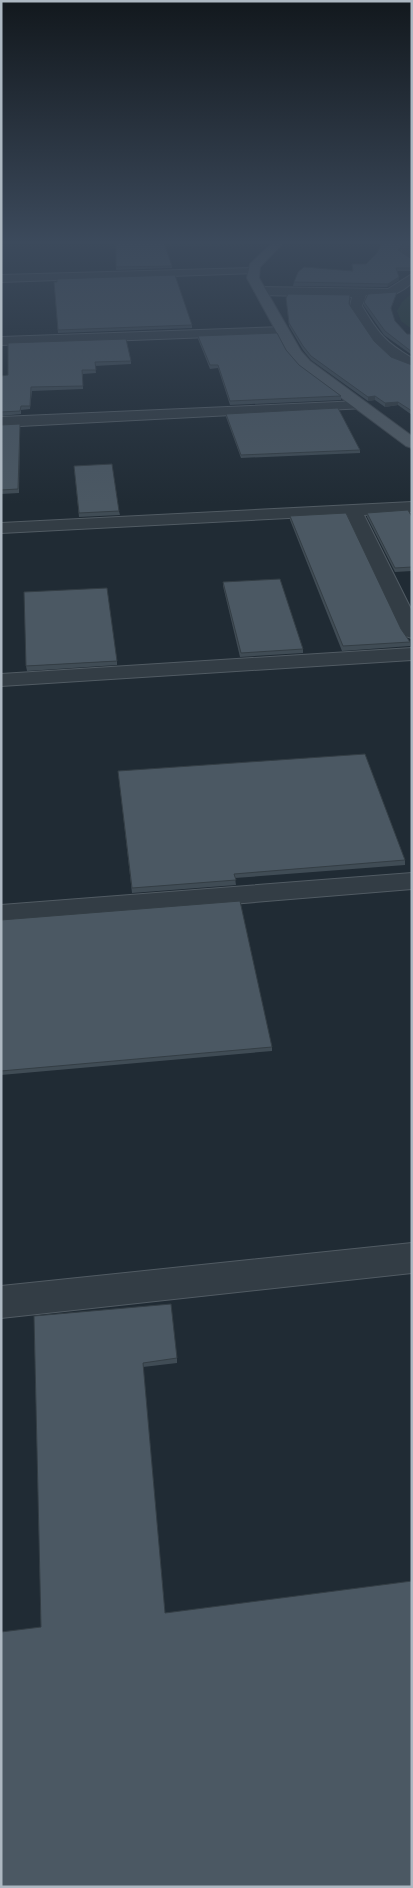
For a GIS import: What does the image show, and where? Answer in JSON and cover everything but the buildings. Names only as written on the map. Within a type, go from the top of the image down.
[{"type":"main road","points":[[281,328],[295,354],[305,364],[412,442]]},
{"type":"street","points":[[370,328],[376,337],[392,353],[412,364]]},
{"type":"street","points":[[1,341],[283,331]]},
{"type":"street","points":[[1,422],[360,405]]},
{"type":"street","points":[[1,528],[412,507]]},
{"type":"street","points":[[353,510],[412,632]]},
{"type":"street","points":[[1,680],[412,654]]},
{"type":"street","points":[[1,914],[412,881]]},
{"type":"street","points":[[1,1302],[412,1258]]}]
